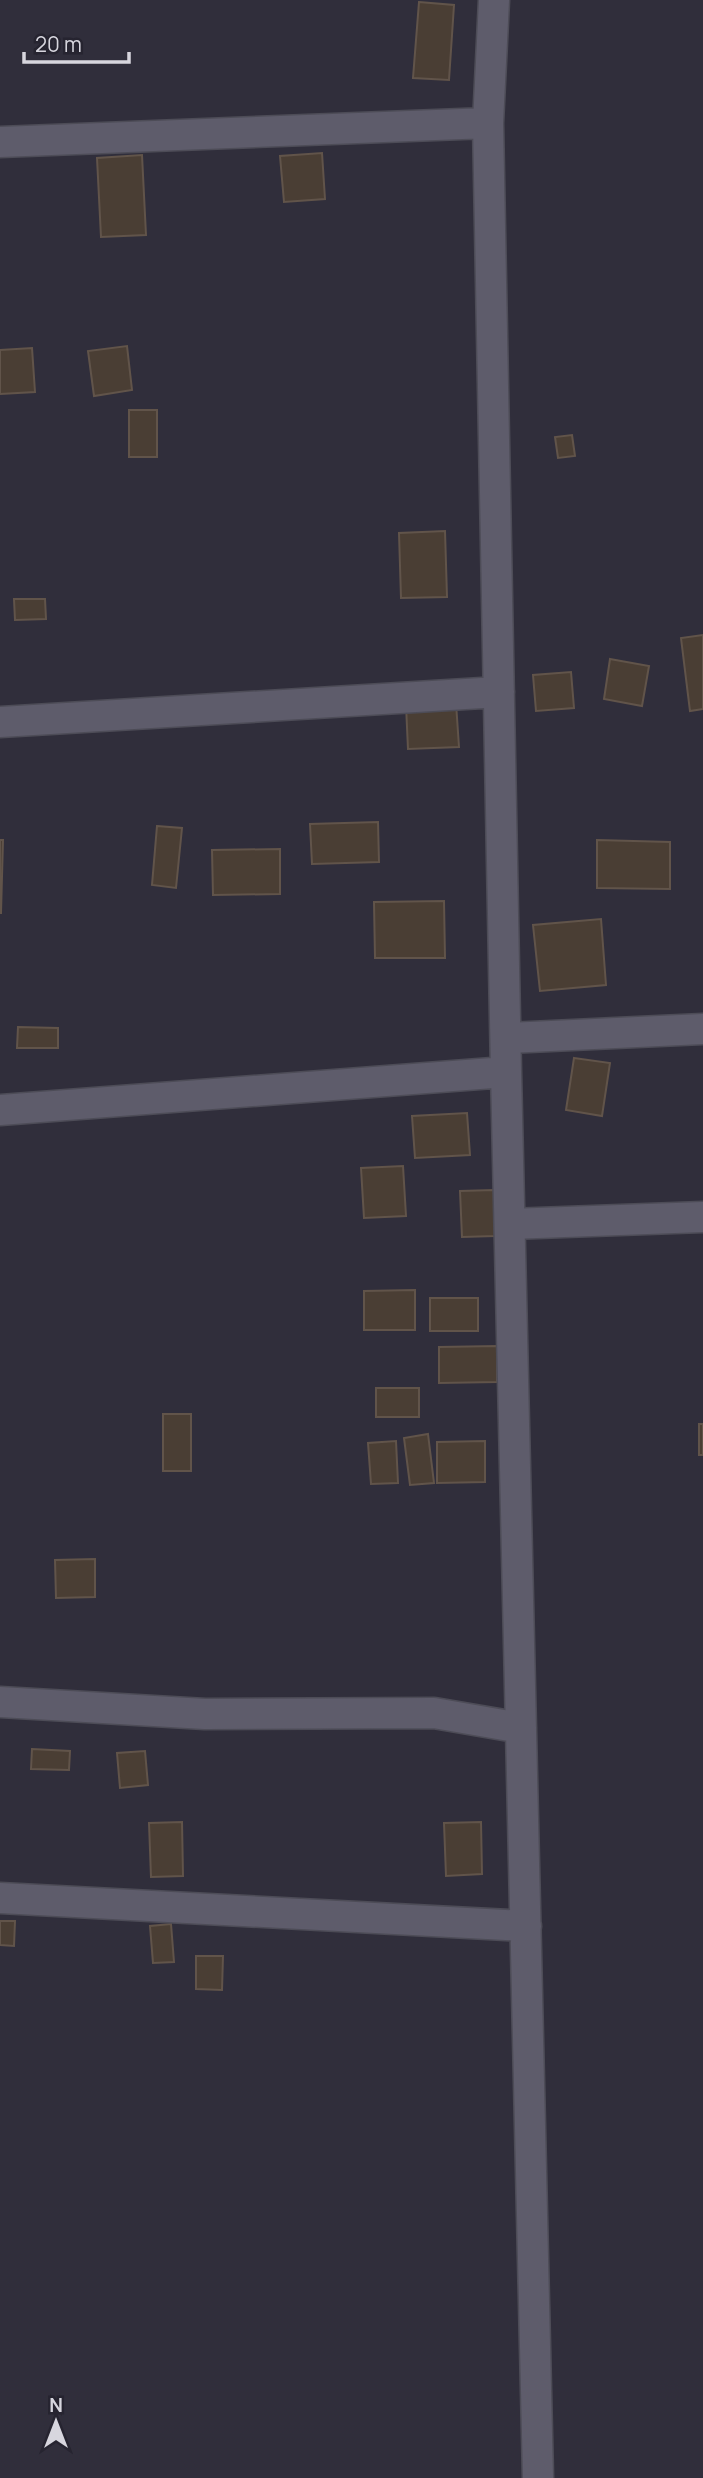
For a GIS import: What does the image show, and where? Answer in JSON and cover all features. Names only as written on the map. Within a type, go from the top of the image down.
[{"type":"street","points":[[494,0],[488,123],[506,1072],[538,2478]]},
{"type":"street","points":[[0,142],[488,123]]},
{"type":"street","points":[[0,722],[499,692]]},
{"type":"street","points":[[506,1038],[703,1028]]},
{"type":"street","points":[[0,1110],[506,1072]]},
{"type":"street","points":[[510,1224],[703,1217]]},
{"type":"street","points":[[0,1702],[205,1714],[434,1713],[521,1728]]},
{"type":"street","points":[[0,1898],[526,1926]]},
{"type":"building","points":[[419,2],[454,5],[449,80],[413,78]]},
{"type":"building","points":[[322,153],[325,199],[284,202],[280,156]]},
{"type":"building","points":[[142,155],[146,235],[101,237],[97,158]]},
{"type":"building","points":[[127,346],[132,390],[94,396],[88,351]]},
{"type":"building","points":[[32,348],[35,392],[0,394],[0,350]]},
{"type":"building","points":[[129,410],[157,410],[157,457],[129,457]]},
{"type":"building","points":[[572,435],[575,456],[558,458],[555,437]]},
{"type":"building","points":[[445,531],[447,597],[401,598],[399,533]]},
{"type":"building","points":[[14,599],[45,599],[46,619],[15,620]]},
{"type":"building","points":[[703,635],[703,709],[690,711],[681,638]]},
{"type":"building","points":[[610,659],[649,666],[642,706],[604,699]]},
{"type":"building","points":[[571,672],[574,708],[536,711],[533,675]]},
{"type":"building","points":[[456,703],[459,747],[408,749],[406,705]]},
{"type":"building","points":[[378,822],[379,862],[312,864],[310,824]]},
{"type":"building","points":[[157,826],[182,828],[176,888],[152,885]]},
{"type":"building","points":[[0,840],[3,840],[1,913],[0,913]]},
{"type":"building","points":[[597,840],[670,842],[670,889],[597,888]]},
{"type":"building","points":[[280,849],[280,894],[213,895],[212,850]]},
{"type":"building","points":[[444,901],[445,958],[375,958],[374,902]]},
{"type":"building","points":[[601,919],[606,985],[540,991],[533,925]]},
{"type":"building","points":[[18,1027],[58,1028],[58,1048],[17,1048]]},
{"type":"building","points":[[574,1058],[610,1063],[602,1116],[566,1110]]},
{"type":"building","points":[[467,1113],[470,1155],[415,1158],[412,1116]]},
{"type":"building","points":[[403,1166],[406,1216],[364,1218],[361,1168]]},
{"type":"building","points":[[494,1190],[495,1236],[462,1237],[460,1191]]},
{"type":"building","points":[[415,1290],[415,1330],[364,1330],[364,1291]]},
{"type":"building","points":[[430,1298],[478,1298],[478,1331],[430,1331]]},
{"type":"building","points":[[497,1346],[497,1382],[439,1383],[439,1347]]},
{"type":"building","points":[[376,1388],[419,1388],[419,1417],[376,1417]]},
{"type":"building","points":[[163,1414],[191,1414],[191,1471],[163,1471]]},
{"type":"building","points":[[699,1424],[703,1424],[703,1455],[699,1455]]},
{"type":"building","points":[[428,1434],[434,1483],[410,1485],[404,1438]]},
{"type":"building","points":[[396,1441],[398,1483],[371,1484],[368,1443]]},
{"type":"building","points":[[485,1441],[485,1482],[437,1483],[437,1442]]},
{"type":"building","points":[[95,1559],[95,1597],[56,1598],[55,1560]]},
{"type":"building","points":[[32,1749],[70,1751],[69,1770],[31,1769]]},
{"type":"building","points":[[145,1751],[148,1785],[120,1788],[117,1753]]},
{"type":"building","points":[[182,1822],[183,1876],[151,1877],[149,1823]]},
{"type":"building","points":[[481,1822],[482,1874],[446,1876],[444,1823]]},
{"type":"building","points":[[0,1921],[15,1921],[14,1946],[0,1945]]},
{"type":"building","points":[[171,1924],[174,1962],[153,1963],[150,1926]]},
{"type":"building","points":[[196,1956],[223,1956],[222,1990],[196,1989]]}]
